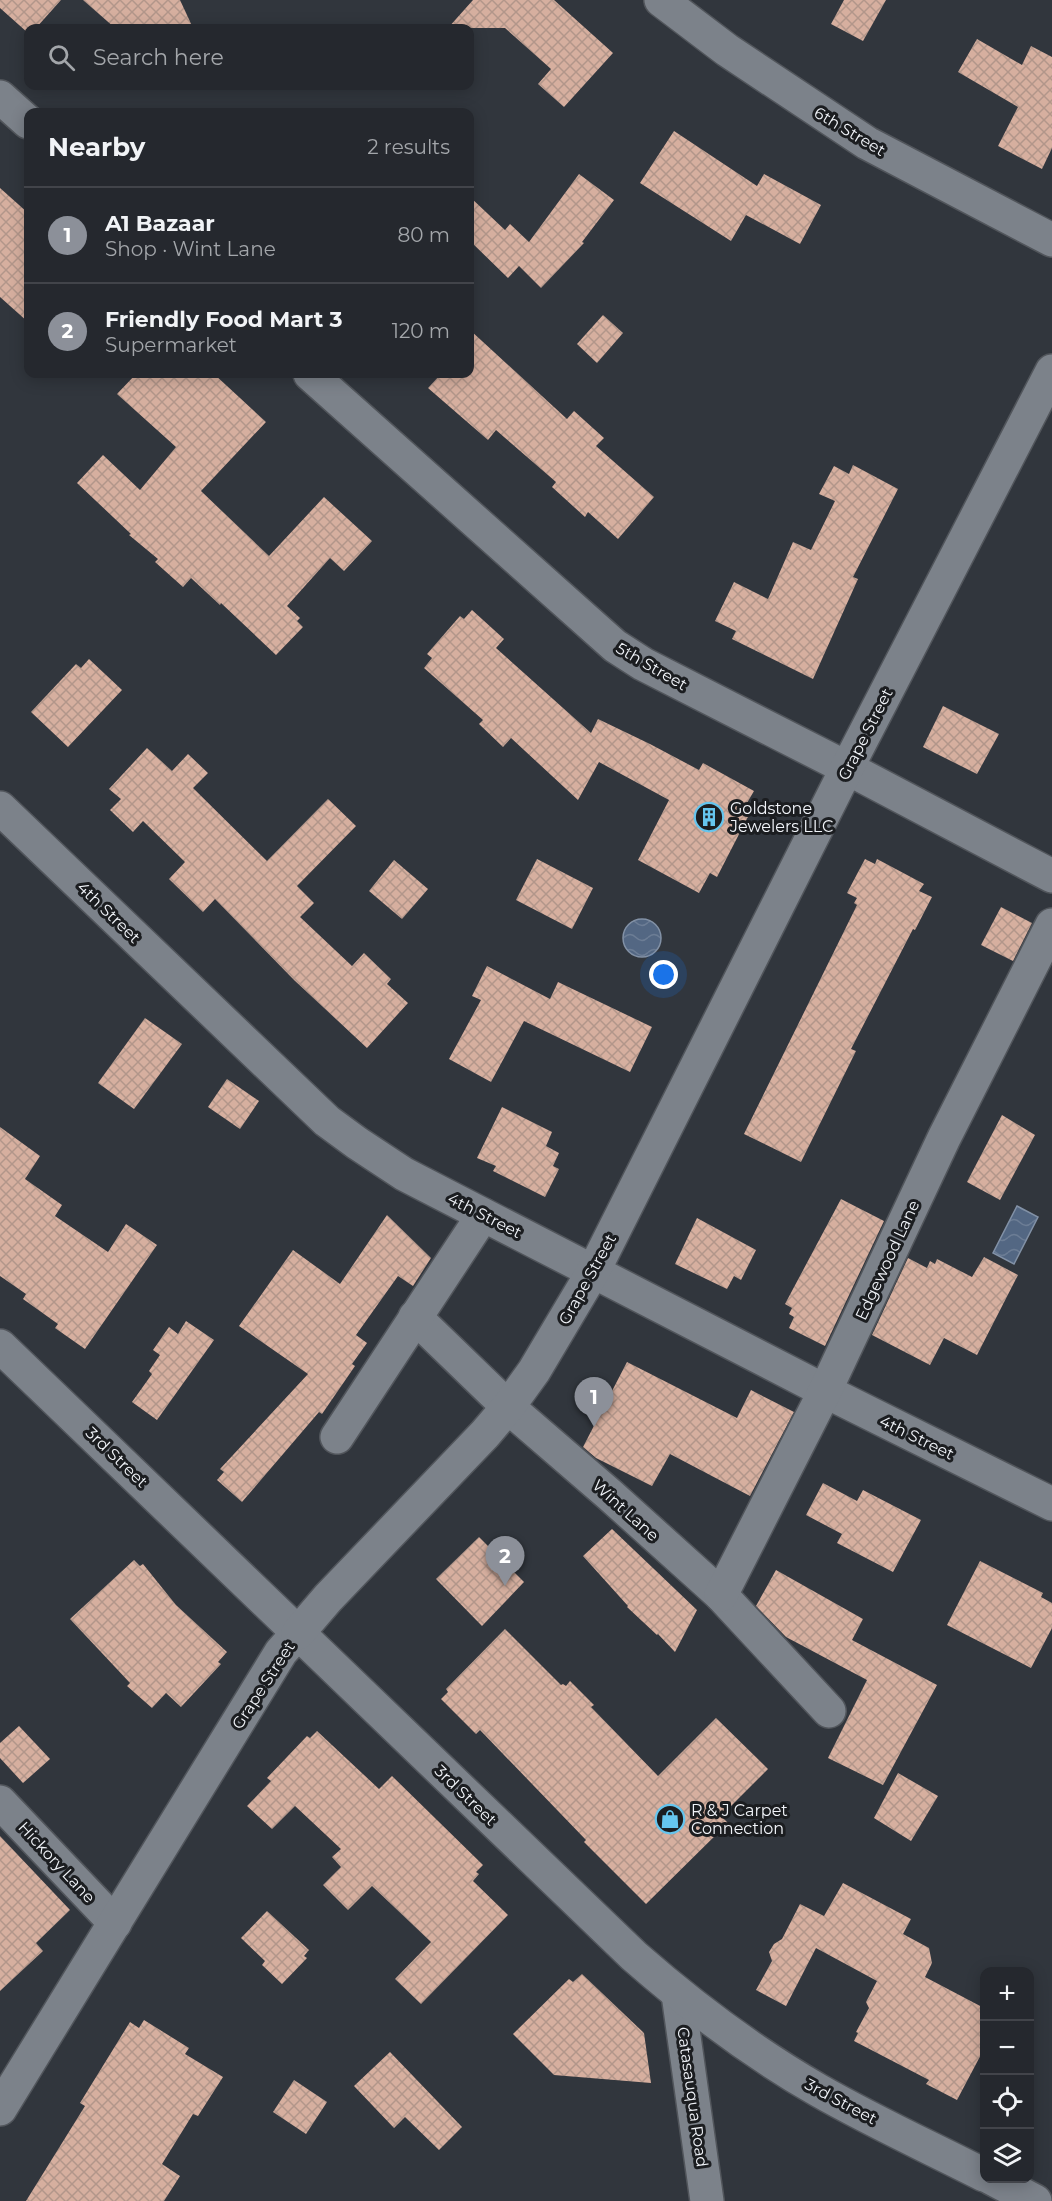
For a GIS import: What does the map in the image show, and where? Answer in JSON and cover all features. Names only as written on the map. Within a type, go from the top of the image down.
[{"type":"street","name":"6th Street","points":[[661,0],[736,57],[867,143],[1052,240]]},
{"type":"street","points":[[0,97],[24,118]]},
{"type":"street","name":"Grape Street","points":[[0,2109],[281,1652],[328,1598],[485,1434],[534,1371],[594,1270],[847,768],[1052,371]]},
{"type":"street","name":"5th Street","points":[[314,378],[615,646],[643,664],[1052,876]]},
{"type":"street","name":"4th Street","points":[[0,808],[327,1121],[357,1143],[404,1174],[825,1391],[1052,1504]]},
{"type":"street","name":"Edgewood Lane","points":[[721,1596],[825,1391],[944,1138],[1052,925]]},
{"type":"street","points":[[337,1437],[483,1215]]},
{"type":"street","name":"Wint Lane","points":[[415,1317],[508,1407],[610,1495],[721,1596],[829,1711]]},
{"type":"street","name":"3rd Street","points":[[0,1346],[625,1948],[678,1994],[732,2035],[818,2090],[980,2173]]},
{"type":"street","name":"Hickory Lane","points":[[0,1802],[115,1923]]},
{"type":"street","name":"Catasauqua Road","points":[[678,1994],[707,2201]]},
{"type":"street","points":[[1001,2183],[1035,2201]]},
{"type":"water","points":[[642,919],[655,925],[661,938],[655,951],[642,957],[629,951],[623,938],[629,925]]},
{"type":"water","points":[[1017,1206],[1038,1217],[1014,1264],[993,1253]]},
{"type":"building","points":[[0,0],[61,0],[40,24],[24,24],[24,29],[0,8]]},
{"type":"building","points":[[83,0],[180,0],[191,24],[110,24]]},
{"type":"building","points":[[473,0],[554,0],[613,53],[564,107],[538,84],[551,69],[505,28],[474,28],[474,24],[452,24]]},
{"type":"building","points":[[844,0],[886,0],[863,41],[831,24]]},
{"type":"building","points":[[977,39],[1022,65],[1031,46],[1052,57],[1052,148],[1042,169],[998,146],[1018,107],[958,72]]},
{"type":"building","points":[[674,131],[757,186],[764,174],[821,205],[800,244],[746,215],[731,241],[640,183]]},
{"type":"building","points":[[579,174],[614,200],[582,242],[584,243],[541,288],[519,266],[508,278],[474,245],[474,201],[505,230],[510,224],[529,242]]},
{"type":"building","points":[[0,188],[24,209],[24,318],[0,297]]},
{"type":"building","points":[[603,315],[623,333],[597,363],[577,344]]},
{"type":"building","points":[[474,334],[567,419],[574,411],[604,438],[596,446],[654,497],[618,539],[588,512],[585,517],[552,487],[556,482],[496,430],[488,440],[428,388],[437,378],[474,378]]},
{"type":"building","points":[[132,378],[218,378],[266,422],[201,491],[269,556],[324,497],[372,541],[344,571],[330,558],[287,606],[300,618],[297,621],[303,627],[276,655],[191,578],[183,587],[155,562],[158,559],[129,535],[131,534],[77,483],[103,455],[140,490],[176,447],[117,394]]},
{"type":"building","points":[[853,465],[898,489],[853,577],[858,579],[813,679],[732,639],[736,631],[715,621],[734,582],[768,599],[793,542],[811,550],[835,501],[819,494],[834,466],[849,474]]},
{"type":"building","points":[[472,610],[504,639],[496,648],[591,733],[598,719],[699,770],[703,763],[754,791],[747,803],[753,807],[717,877],[710,873],[699,893],[638,860],[669,800],[599,762],[578,800],[511,738],[503,747],[479,724],[483,720],[424,668],[432,658],[427,654],[460,616],[464,619]]},
{"type":"building","points":[[89,659],[122,690],[68,747],[31,712],[76,664],[81,668]]},
{"type":"building","points":[[943,706],[999,734],[977,774],[923,747]]},
{"type":"building","points":[[147,748],[172,771],[188,754],[208,773],[193,788],[267,861],[328,799],[356,826],[297,886],[314,903],[300,917],[352,966],[364,953],[391,979],[387,984],[408,1003],[367,1048],[294,980],[215,899],[203,912],[169,879],[185,862],[143,821],[133,832],[110,810],[121,799],[109,789]]},
{"type":"building","points":[[537,859],[593,888],[572,929],[516,900]]},
{"type":"building","points":[[865,859],[875,864],[877,859],[924,884],[919,891],[932,897],[851,1049],[856,1051],[801,1162],[744,1134],[857,905],[854,903],[857,898],[847,893]]},
{"type":"building","points":[[394,860],[428,889],[402,919],[369,891]]},
{"type":"building","points":[[1001,907],[1032,923],[1013,961],[981,945]]},
{"type":"building","points":[[487,966],[550,999],[558,982],[652,1027],[630,1072],[524,1021],[491,1082],[449,1059],[481,1000],[472,996]]},
{"type":"building","points":[[145,1018],[182,1044],[134,1109],[98,1083]]},
{"type":"building","points":[[227,1079],[259,1101],[240,1129],[208,1107]]},
{"type":"building","points":[[502,1107],[552,1132],[546,1146],[559,1153],[553,1166],[559,1169],[545,1197],[493,1171],[496,1166],[477,1158]]},
{"type":"building","points":[[1002,1115],[1035,1135],[1000,1200],[967,1182]]},
{"type":"building","points":[[0,1127],[40,1156],[25,1179],[62,1205],[55,1216],[108,1252],[126,1224],[157,1245],[85,1349],[55,1328],[58,1324],[23,1299],[26,1294],[0,1276]]},
{"type":"building","points":[[841,1199],[884,1221],[825,1346],[789,1328],[794,1317],[789,1314],[792,1308],[785,1304]]},
{"type":"building","points":[[387,1215],[431,1258],[413,1286],[398,1276],[356,1335],[367,1343],[352,1364],[355,1366],[322,1414],[319,1412],[242,1502],[217,1480],[224,1472],[220,1469],[308,1374],[239,1326],[293,1250],[340,1284]]},
{"type":"building","points":[[697,1218],[756,1250],[741,1280],[734,1276],[727,1289],[675,1264]]},
{"type":"building","points":[[984,1257],[1018,1275],[977,1355],[944,1338],[930,1365],[872,1335],[908,1258],[927,1268],[930,1261],[935,1264],[937,1259],[972,1277]]},
{"type":"building","points":[[186,1321],[214,1340],[157,1420],[132,1402],[152,1374],[149,1371],[160,1355],[153,1350],[169,1327],[178,1334]]},
{"type":"building","points":[[627,1362],[737,1418],[751,1390],[794,1412],[750,1496],[670,1454],[652,1486],[596,1458],[583,1447]]},
{"type":"building","points":[[823,1483],[857,1501],[863,1490],[921,1520],[893,1572],[837,1543],[842,1534],[806,1515]]},
{"type":"building","points":[[612,1529],[697,1610],[675,1652],[627,1607],[583,1556]]},
{"type":"building","points":[[479,1537],[524,1582],[482,1626],[436,1579]]},
{"type":"building","points":[[134,1560],[140,1566],[143,1564],[176,1605],[227,1652],[218,1662],[221,1664],[181,1707],[166,1693],[152,1708],[127,1686],[130,1683],[70,1619]]},
{"type":"building","points":[[980,1561],[1043,1593],[1041,1597],[1052,1603],[1052,1628],[1031,1668],[947,1625]]},
{"type":"building","points":[[776,1570],[863,1619],[852,1640],[937,1685],[883,1785],[828,1758],[867,1680],[786,1637],[756,1606]]},
{"type":"building","points":[[505,1629],[561,1685],[566,1686],[570,1681],[594,1705],[591,1707],[658,1776],[716,1718],[768,1769],[721,1816],[728,1823],[646,1904],[584,1842],[586,1840],[480,1730],[476,1734],[441,1699],[448,1692],[446,1689]]},
{"type":"building","points":[[19,1726],[50,1759],[23,1783],[0,1758],[0,1743]]},
{"type":"building","points":[[317,1731],[379,1789],[392,1776],[483,1865],[476,1872],[479,1874],[473,1881],[508,1915],[421,2004],[395,1979],[431,1942],[372,1886],[348,1910],[323,1885],[341,1867],[332,1857],[341,1849],[295,1806],[272,1829],[247,1806],[271,1781],[267,1778],[307,1736],[310,1738]]},
{"type":"building","points":[[898,1773],[938,1796],[911,1841],[874,1818]]},
{"type":"building","points":[[0,1836],[70,1910],[36,1943],[43,1951],[0,1991]]},
{"type":"building","points":[[843,1883],[911,1919],[903,1934],[929,1948],[932,1963],[925,1977],[980,2006],[980,2057],[957,2100],[926,2084],[929,2080],[854,2041],[858,2033],[856,2032],[869,2008],[866,2002],[877,1981],[816,1948],[786,2006],[756,1990],[772,1961],[769,1952],[774,1944],[782,1939],[800,1904],[824,1916]]},
{"type":"building","points":[[267,1911],[309,1950],[304,1956],[307,1958],[282,1984],[262,1965],[265,1961],[241,1938]]},
{"type":"building","points":[[582,1974],[644,2033],[651,2083],[554,2075],[513,2034],[569,1979],[573,1982]]},
{"type":"building","points":[[144,2020],[189,2048],[185,2054],[223,2077],[198,2116],[193,2114],[162,2164],[180,2176],[164,2201],[26,2201],[85,2106],[80,2103],[130,2022],[139,2028]]},
{"type":"building","points":[[390,2052],[462,2127],[439,2150],[405,2117],[394,2128],[354,2086]]},
{"type":"building","points":[[294,2080],[327,2102],[306,2134],[273,2112]]},
{"type":"place","name":"Goldstone Jewelers LLC","points":[[709,817]]},
{"type":"place","name":"A1 Bazaar","points":[[594,1427]]},
{"type":"place","name":"Friendly Food Mart 3","points":[[505,1586]]},
{"type":"place","name":"R & J Carpet Connection","points":[[670,1819]]}]
